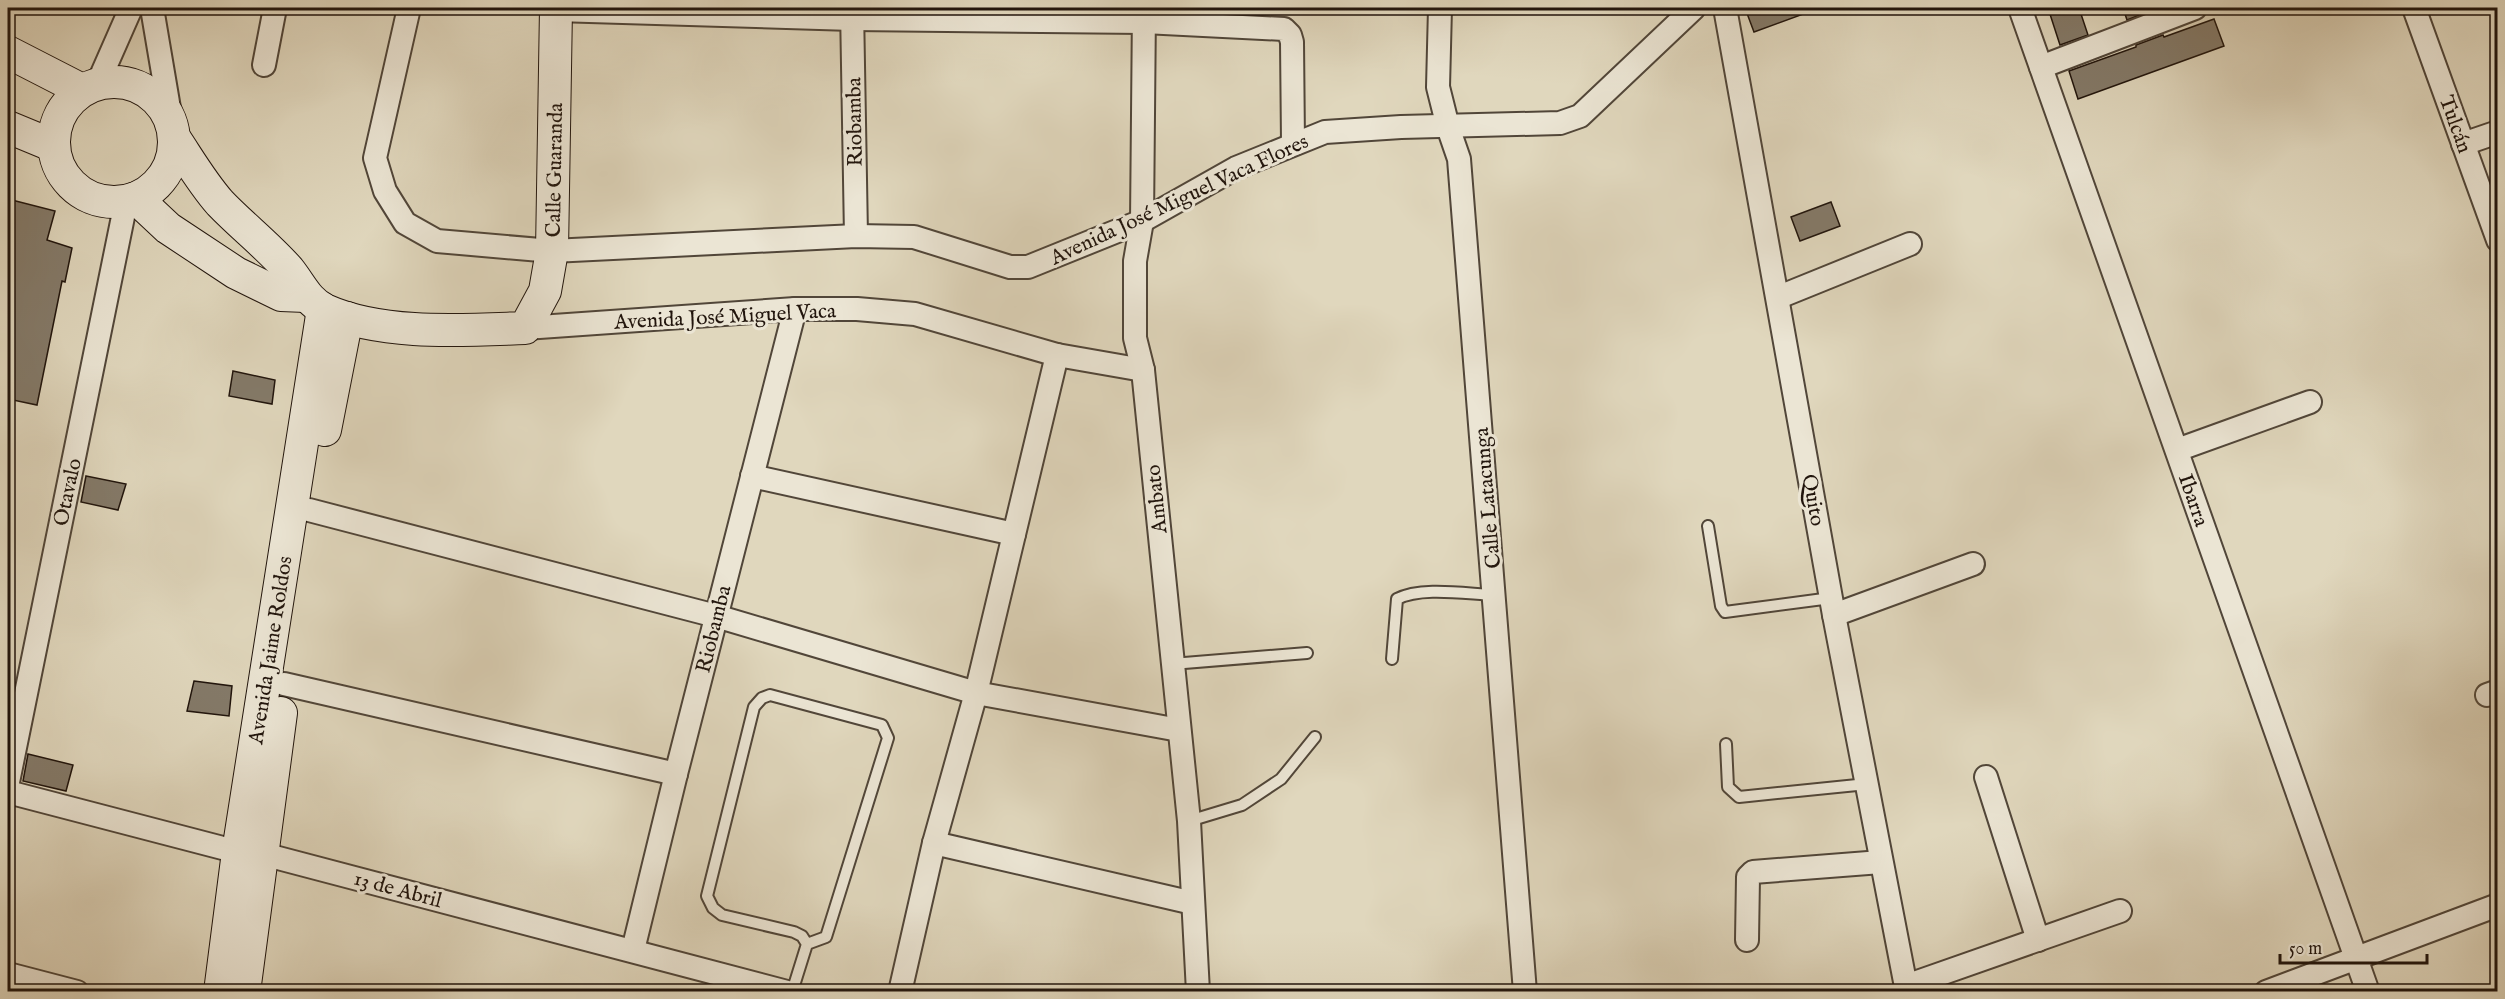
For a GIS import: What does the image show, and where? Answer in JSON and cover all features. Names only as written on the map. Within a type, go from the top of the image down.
[{"type":"street","points":[[90,87],[131,8]]},
{"type":"street","points":[[152,8],[173,130],[172,157],[166,174],[154,188],[131,200],[105,201],[90,197],[76,189],[61,170],[54,146],[57,120],[63,108],[90,87],[115,81],[133,84],[149,92],[162,104],[173,130],[218,201],[326,308]]},
{"type":"street","points":[[264,65],[275,8]]},
{"type":"street","name":"Avenida José Miguel Vaca Flores","points":[[409,8],[375,158],[385,191],[405,223],[437,241],[552,251],[856,236],[914,237],[1010,267],[1028,267],[1142,221],[1236,168],[1293,143],[1325,132],[1560,123],[1580,116],[1694,8]]},
{"type":"street","name":"Calle Latacunga","points":[[1440,8],[1438,87],[1459,159],[1525,992]]},
{"type":"street","name":"Quito","points":[[1725,8],[1779,297],[1832,607],[1906,989]]},
{"type":"street","name":"Ibarra","points":[[2020,8],[2368,992]]},
{"type":"street","points":[[2041,67],[2169,12],[2195,8]]},
{"type":"street","name":"Tulcán","points":[[2414,8],[2496,232]]},
{"type":"street","points":[[556,9],[1144,15],[1284,29],[1290,35],[1292,42],[1293,143]]},
{"type":"street","name":"Calle Guaranda","points":[[525,328],[544,291],[552,251],[556,9]]},
{"type":"street","name":"Riobamba","points":[[852,13],[856,236]]},
{"type":"street","name":"Ambato","points":[[1144,15],[1142,221],[1135,261],[1135,338],[1143,370],[1188,821],[1198,992]]},
{"type":"street","points":[[8,52],[90,87]]},
{"type":"street","points":[[8,127],[54,146]]},
{"type":"street","points":[[2463,144],[2498,132]]},
{"type":"street","name":"Avenida José Miguel Vaca","points":[[131,200],[168,228],[236,273],[281,295],[390,326],[445,331],[525,328],[795,309],[857,309],[915,314],[1057,355],[1143,370]]},
{"type":"street","name":"Otavalo","points":[[8,782],[131,200]]},
{"type":"street","points":[[1779,297],[1910,244]]},
{"type":"street","name":"Avenida Jaime Roldos","points":[[220,992],[284,684],[309,510],[326,308]]},
{"type":"street","name":"Avenida Jaime Roldos","points":[[244,992],[250,853],[326,308]]},
{"type":"street","name":"Riobamba","points":[[633,950],[795,309]]},
{"type":"street","points":[[900,992],[934,843],[976,693],[1057,355]]},
{"type":"street","points":[[2177,450],[2310,402]]},
{"type":"street","points":[[752,476],[1014,534]]},
{"type":"street","points":[[309,510],[716,616],[976,693],[1179,730]]},
{"type":"street","points":[[1832,607],[1973,564]]},
{"type":"street","points":[[284,684],[676,774]]},
{"type":"street","points":[[1986,777],[2038,940]]},
{"type":"street","name":"13 de Abril","points":[[8,792],[633,950],[787,992]]},
{"type":"street","points":[[934,843],[1193,903]]},
{"type":"street","points":[[1747,940],[1748,877],[1752,872],[1881,862]]},
{"type":"street","points":[[2266,992],[2498,905]]},
{"type":"street","points":[[1906,989],[2120,911]]},
{"type":"street","points":[[8,974],[77,992]]},
{"type":"lane","points":[[1708,526],[1720,606],[1725,612],[1832,607]]},
{"type":"lane","points":[[1392,659],[1397,599],[1405,594],[1431,592],[1495,595]]},
{"type":"lane","points":[[1172,664],[1307,653]]},
{"type":"lane","points":[[792,992],[807,944],[802,936],[794,932],[722,915],[713,908],[707,896],[754,707],[762,698],[770,695],[882,725],[888,738],[826,936],[807,944]]},
{"type":"lane","points":[[1188,821],[1242,805],[1281,778],[1315,736]]},
{"type":"lane","points":[[1726,744],[1728,787],[1739,797],[1867,784]]},
{"type":"building","points":[[1745,8],[1817,8],[1817,9],[1754,32]]},
{"type":"building","points":[[2048,8],[2079,8],[2088,35],[2060,45]]},
{"type":"building","points":[[2123,8],[2154,8],[2155,9],[2127,20]]},
{"type":"building","points":[[2214,19],[2224,46],[2078,99],[2069,71],[2163,35],[2164,37]]},
{"type":"building","points":[[8,199],[55,211],[47,240],[72,248],[65,282],[62,281],[37,405],[8,399]]},
{"type":"building","points":[[1831,202],[1840,226],[1800,241],[1791,217]]},
{"type":"building","points":[[233,371],[275,380],[272,404],[229,396]]},
{"type":"building","points":[[86,476],[126,484],[118,510],[81,502]]},
{"type":"building","points":[[194,681],[232,686],[229,716],[187,711]]},
{"type":"building","points":[[28,754],[73,765],[66,791],[23,781]]}]
